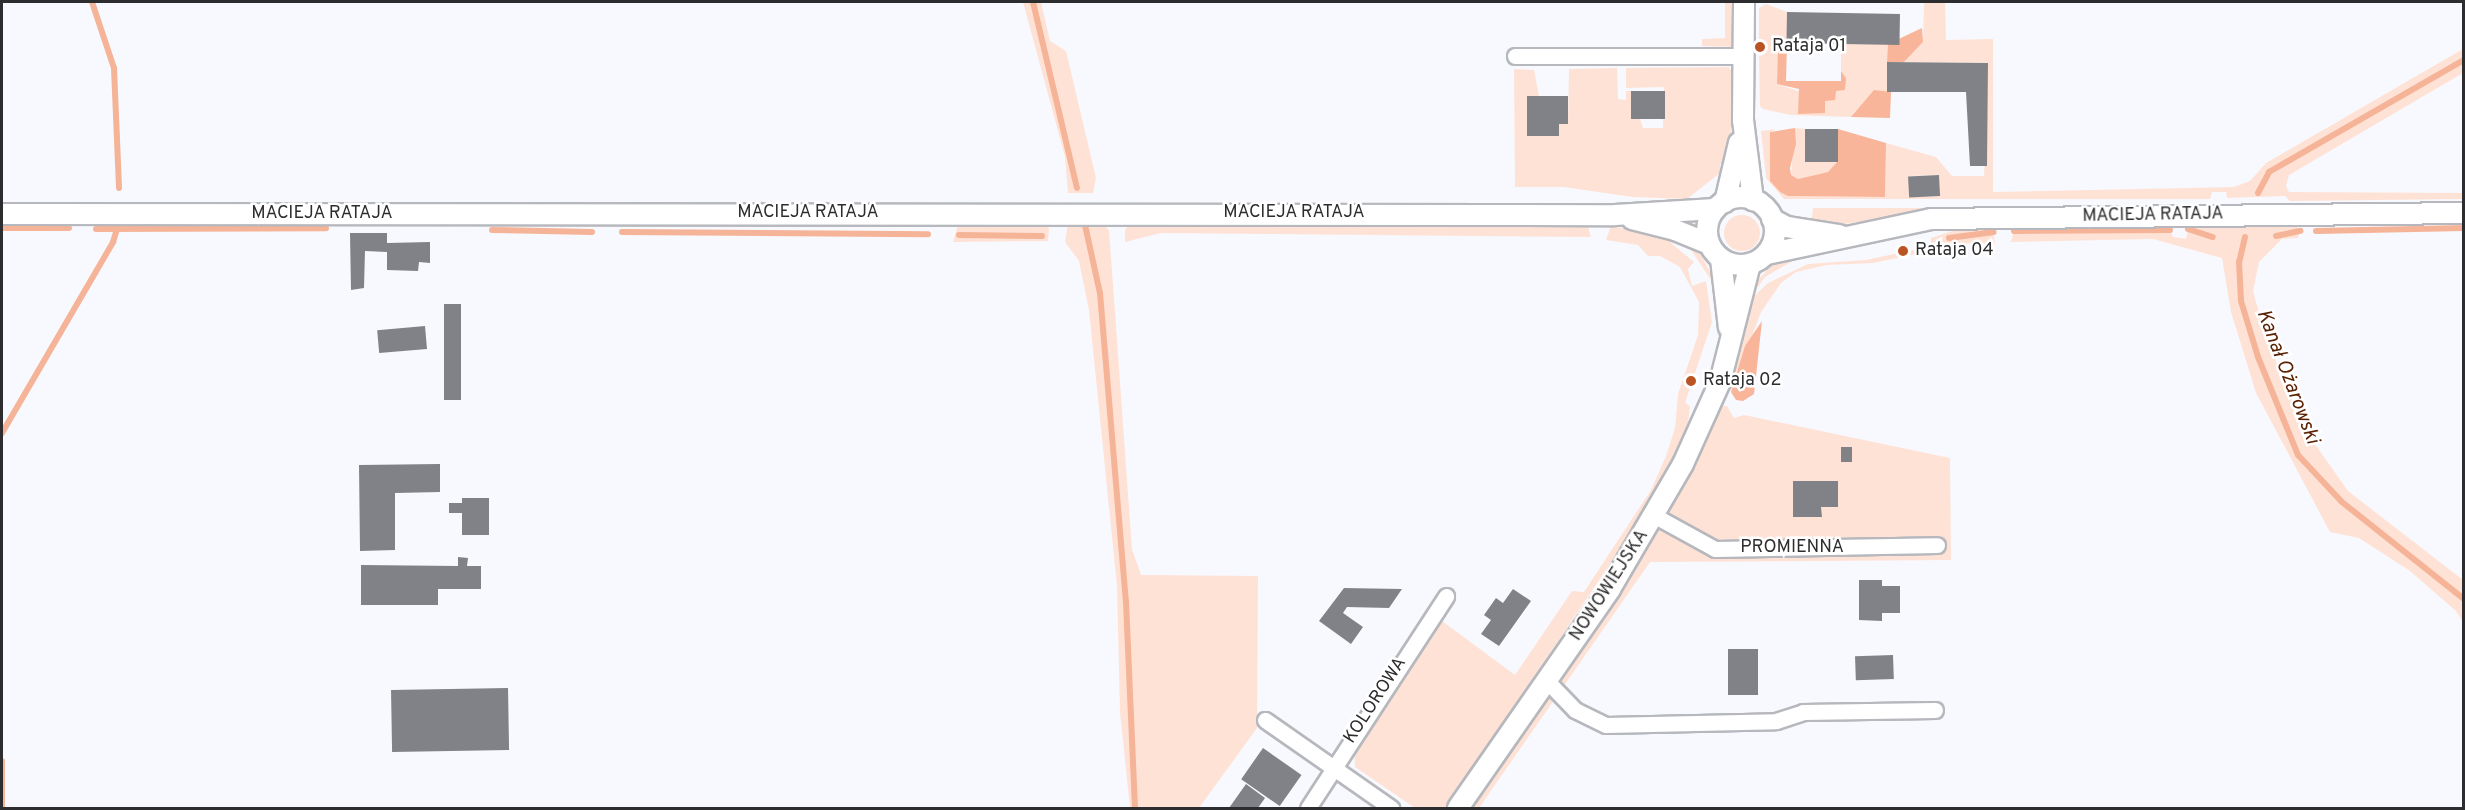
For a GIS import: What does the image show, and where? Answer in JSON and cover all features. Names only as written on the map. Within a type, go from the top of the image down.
[{"type":"street","points":[[1743,2],[1743,120],[1753,200]]},
{"type":"street","points":[[1515,56],[1744,56]]},
{"type":"street","points":[[1720,206],[1739,197],[1753,200],[1772,219],[1775,233],[1759,259],[1736,265],[1715,251],[1708,222],[1732,184],[1743,120]]},
{"type":"street","name":"MACIEJA RATAJA","points":[[2,214],[1615,215],[1720,206]]},
{"type":"street","name":"MACIEJA RATAJA","points":[[1759,259],[1844,237],[1931,219],[2463,213]]},
{"type":"street","name":"MACIEJA RATAJA","points":[[1615,215],[1675,230],[1715,251]]},
{"type":"street","name":"MACIEJA RATAJA","points":[[1772,219],[1787,227],[1844,237]]},
{"type":"street","name":"NOWOWIEJSKA","points":[[1715,251],[1730,345]]},
{"type":"street","name":"NOWOWIEJSKA","points":[[1458,808],[1547,681],[1655,516],[1714,399],[1759,259]]},
{"type":"street","name":"PROMIENNA","points":[[1655,516],[1715,549],[1937,545]]},
{"type":"street","name":"KOLOROWA","points":[[1308,808],[1446,596]]},
{"type":"street","points":[[1547,681],[1575,710],[1606,725],[1776,721],[1803,712],[1935,710]]},
{"type":"street","points":[[1265,720],[1391,808]]},
{"type":"shaded area","points":[[1023,2],[1041,2],[1050,41],[1066,51],[1096,178],[1093,193],[1068,193],[1065,157]]},
{"type":"shaded area","points":[[1725,2],[1735,2],[1736,42],[1733,47],[1702,46],[1702,39],[1725,38]]},
{"type":"shaded area","points":[[1924,2],[1945,2],[1946,40],[1993,39],[1993,192],[2234,187],[2250,181],[2266,163],[2463,49],[2463,73],[2289,175],[2286,186],[2289,192],[2463,193],[2463,199],[2290,201],[2285,196],[2227,198],[2226,192],[2212,192],[2210,199],[1784,199],[1766,178],[1761,131],[1776,129],[1770,132],[1788,196],[1885,197],[1886,143],[1936,157],[1952,176],[1984,176],[1988,63],[1904,62],[1923,42]],"holes":[[[1939,175],[1940,196],[1909,197],[1909,176]]]},
{"type":"shaded area","points":[[1766,4],[1787,12],[1787,43],[1778,43],[1777,84],[1825,100],[1846,78],[1841,71],[1841,43],[1888,44],[1887,92],[1874,91],[1851,117],[1790,115],[1763,109],[1760,106],[1759,56],[1763,55],[1764,45],[1759,44],[1759,8]]},
{"type":"shaded area","points":[[1922,28],[1923,42],[1904,62],[1887,62],[1888,44]]},
{"type":"shaded area","points":[[1778,43],[1787,43],[1786,81],[1841,81],[1841,71],[1846,78],[1845,90],[1836,91],[1835,100],[1825,101],[1825,113],[1798,114],[1799,89],[1777,84]]},
{"type":"shaded area","points":[[1729,67],[1735,77],[1729,164],[1720,164],[1720,173],[1687,199],[1632,197],[1564,187],[1515,187],[1514,69],[1534,70],[1539,96],[1527,96],[1527,135],[1559,136],[1559,124],[1568,123],[1569,69],[1617,68],[1618,99],[1626,100],[1626,91],[1631,91],[1643,128],[1663,128],[1664,87],[1626,88],[1626,68]]},
{"type":"shaded area","points":[[1874,90],[1891,92],[1890,118],[1851,117]]},
{"type":"shaded area","points":[[1795,128],[1805,129],[1806,162],[1838,161],[1828,172],[1798,179],[1791,175]]},
{"type":"shaded area","points":[[1795,128],[1796,144],[1790,168],[1791,175],[1798,179],[1828,172],[1838,161],[1838,129],[1886,143],[1885,197],[1788,196],[1780,192],[1770,181],[1770,132]]},
{"type":"shaded area","points":[[1813,208],[1957,208],[1837,225],[1811,224]]},
{"type":"shaded area","points":[[1742,215],[1755,220],[1760,233],[1755,246],[1742,251],[1729,246],[1724,233],[1729,220]]},
{"type":"shaded area","points":[[1131,222],[1579,223],[1588,227],[1591,237],[1161,233],[1125,242],[1125,230]]},
{"type":"shaded area","points":[[1040,223],[1049,228],[1048,241],[953,242],[958,225]]},
{"type":"shaded area","points":[[1068,223],[1103,224],[1109,230],[1132,549],[1141,575],[1258,576],[1257,728],[1199,808],[1130,808],[1120,712],[1117,586],[1089,310],[1079,261],[1065,242]]},
{"type":"shaded area","points":[[2196,223],[2296,226],[2300,231],[2298,238],[2282,239],[2259,262],[2253,291],[2266,338],[2305,430],[2348,491],[2463,580],[2463,622],[2456,611],[2410,571],[2359,538],[2330,532],[2256,393],[2231,312],[2222,258],[2153,239],[2011,242],[2014,231],[2022,225],[2168,225],[2173,237],[2186,239],[2188,229]]},
{"type":"shaded area","points":[[1611,226],[1671,237],[1671,243],[1694,262],[1688,269],[1692,286],[1706,281],[1712,322],[1685,403],[1690,406],[1687,433],[1640,520],[1445,808],[1415,808],[1355,767],[1354,748],[1442,621],[1515,675],[1572,591],[1584,592],[1651,490],[1666,456],[1675,428],[1678,394],[1698,335],[1699,302],[1680,267],[1660,256],[1648,256],[1638,245],[1606,240]]},
{"type":"shaded area","points":[[1987,227],[1993,230],[1995,244],[1975,242],[1873,263],[1827,265],[1796,272],[1781,283],[1761,312],[1731,392],[1750,300],[1768,283],[1808,264],[1866,260],[1931,246],[1931,238],[1962,228]]},
{"type":"shaded area","points":[[1687,244],[1698,250],[1717,284],[1713,283]]},
{"type":"shaded area","points":[[1796,255],[1796,259],[1765,277],[1758,287],[1752,286],[1774,263]]},
{"type":"shaded area","points":[[1762,321],[1754,394],[1743,401],[1736,400],[1731,392],[1745,346]]},
{"type":"shaded area","points":[[1722,406],[1727,406],[1734,418],[1744,415],[1950,458],[1951,560],[1650,562],[1479,808],[1470,808],[1665,521]]},
{"type":"building","points":[[1787,12],[1900,14],[1899,45],[1786,43]]},
{"type":"building","points":[[1887,62],[1988,63],[1987,166],[1970,166],[1966,92],[1887,92]]},
{"type":"building","points":[[1631,91],[1665,91],[1665,119],[1631,119]]},
{"type":"building","points":[[1527,96],[1568,96],[1568,124],[1559,124],[1559,136],[1527,136]]},
{"type":"building","points":[[1805,129],[1838,129],[1838,162],[1805,162]]},
{"type":"building","points":[[1939,175],[1940,196],[1909,198],[1908,177]]},
{"type":"building","points":[[350,233],[387,233],[387,243],[430,242],[430,263],[419,262],[418,271],[387,270],[387,252],[365,251],[364,288],[351,290]]},
{"type":"building","points":[[444,304],[461,304],[461,400],[444,400]]},
{"type":"building","points":[[425,326],[427,349],[379,353],[377,330]]},
{"type":"building","points":[[1841,447],[1852,447],[1852,462],[1841,462]]},
{"type":"building","points":[[440,464],[440,492],[395,493],[395,550],[360,551],[359,465]]},
{"type":"building","points":[[1793,481],[1838,481],[1838,507],[1821,507],[1822,517],[1793,517]]},
{"type":"building","points":[[462,498],[489,498],[489,535],[462,535],[462,513],[449,513],[449,503],[462,503]]},
{"type":"building","points":[[458,557],[468,558],[467,566],[481,566],[481,589],[438,589],[438,605],[361,605],[361,565],[458,566]]},
{"type":"building","points":[[1859,580],[1882,580],[1882,586],[1900,586],[1900,613],[1882,613],[1882,621],[1859,620]]},
{"type":"building","points":[[1344,588],[1402,589],[1389,608],[1347,607],[1343,613],[1363,627],[1351,644],[1319,621]]},
{"type":"building","points":[[1513,589],[1531,601],[1499,646],[1481,634],[1491,620],[1484,615],[1496,598],[1503,603]]},
{"type":"building","points":[[1728,649],[1758,649],[1758,695],[1728,695]]},
{"type":"building","points":[[1893,655],[1894,679],[1856,680],[1855,656]]},
{"type":"building","points":[[508,688],[509,750],[392,752],[391,690]]},
{"type":"building","points":[[1263,748],[1302,775],[1280,806],[1241,779]]},
{"type":"building","points":[[1246,784],[1265,798],[1258,808],[1229,808]]},
{"type":"waterway","points":[[92,2],[114,68],[119,188]]},
{"type":"waterway","points":[[1033,2],[1077,188]]},
{"type":"waterway","name":"Kanał Ożarowski","points":[[2258,193],[2269,172],[2464,60]]},
{"type":"waterway","points":[[1085,225],[1100,293],[1126,602],[1135,808]]},
{"type":"waterway","points":[[2,228],[69,228]]},
{"type":"waterway","points":[[96,229],[326,228]]},
{"type":"waterway","points":[[2316,231],[2464,228]]},
{"type":"waterway","points":[[2,433],[113,242],[117,229]]},
{"type":"waterway","points":[[2188,229],[2213,237]]},
{"type":"waterway","points":[[492,230],[592,232]]},
{"type":"waterway","points":[[2014,231],[2170,230]]},
{"type":"waterway","points":[[2276,236],[2300,231]]},
{"type":"waterway","points":[[622,232],[928,234]]},
{"type":"waterway","points":[[1949,238],[1994,232]]},
{"type":"waterway","points":[[959,235],[1042,236]]},
{"type":"waterway","name":"Kanał Ożarowski","points":[[2245,237],[2239,262],[2241,301],[2258,357],[2298,455],[2342,502],[2464,599]]},
{"type":"waterway","points":[[2,761],[2,808]]},
{"type":"place","name":"Rataja 01","points":[[1760,47]]},
{"type":"place","name":"Rataja 04","points":[[1903,251]]},
{"type":"place","name":"Rataja 02","points":[[1691,381]]}]
